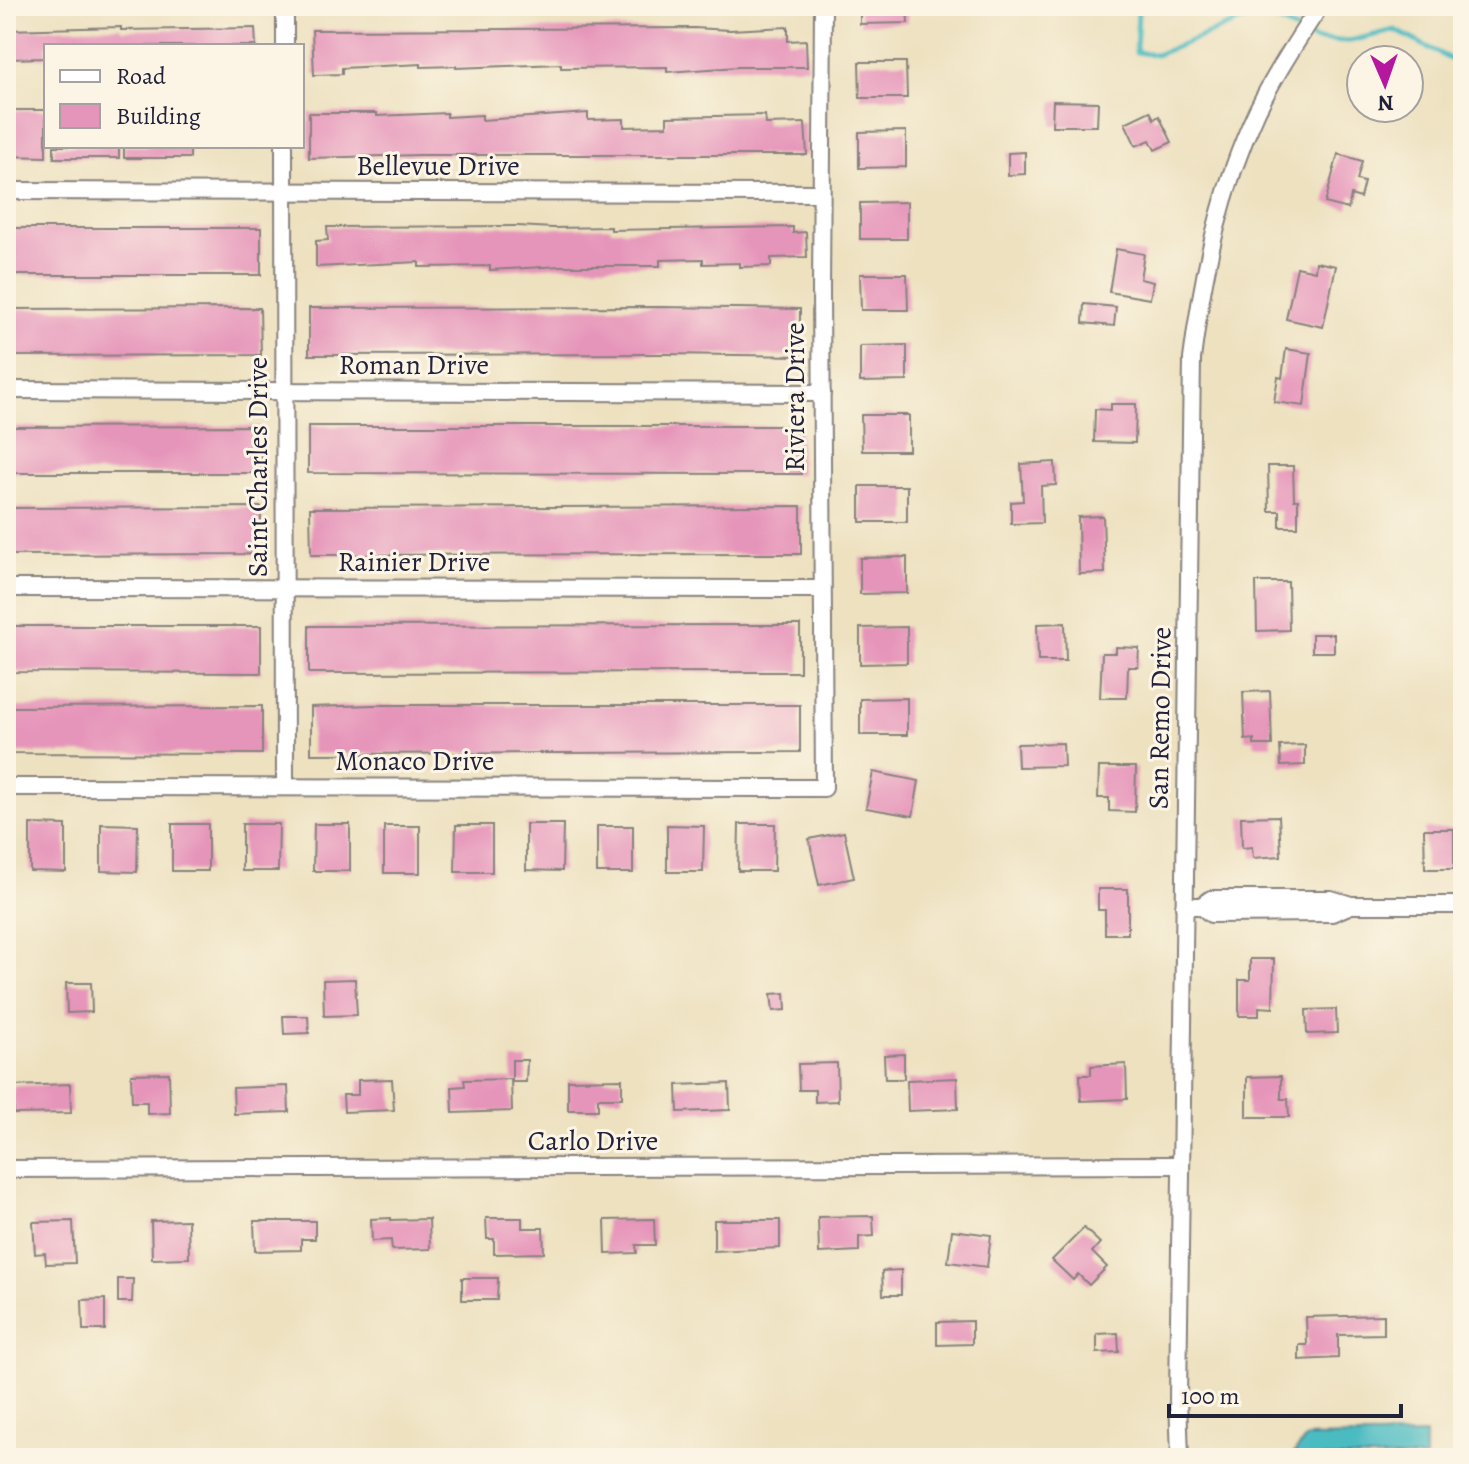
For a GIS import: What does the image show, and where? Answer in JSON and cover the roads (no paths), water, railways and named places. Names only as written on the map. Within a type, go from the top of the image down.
[{"type":"street","points":[[285,6],[285,44]]},
{"type":"street","name":"Riviera Drive","points":[[823,6],[824,788]]},
{"type":"street","name":"San Remo Drive","points":[[1180,1458],[1181,1165],[1192,906],[1190,388],[1195,332],[1207,261],[1230,179],[1257,111],[1320,6]]},
{"type":"street","name":"Saint Charles Drive","points":[[284,148],[285,787]]},
{"type":"street","name":"Bellevue Drive","points":[[6,191],[821,193]]},
{"type":"street","name":"Roman Drive","points":[[6,390],[822,393]]},
{"type":"street","name":"Rainier Drive","points":[[6,588],[822,589]]},
{"type":"street","name":"Monaco Drive","points":[[6,787],[824,788]]},
{"type":"street","points":[[1192,906],[1211,899],[1331,899],[1351,905],[1463,905]]},
{"type":"street","name":"Carlo Drive","points":[[6,1169],[1181,1165]]},
{"type":"water","points":[[1425,1435],[1425,1458],[1290,1458],[1307,1437]]},
{"type":"waterway","points":[[1141,6],[1136,52],[1156,55],[1240,21],[1269,16],[1315,40],[1350,41],[1395,30],[1463,66]]}]
